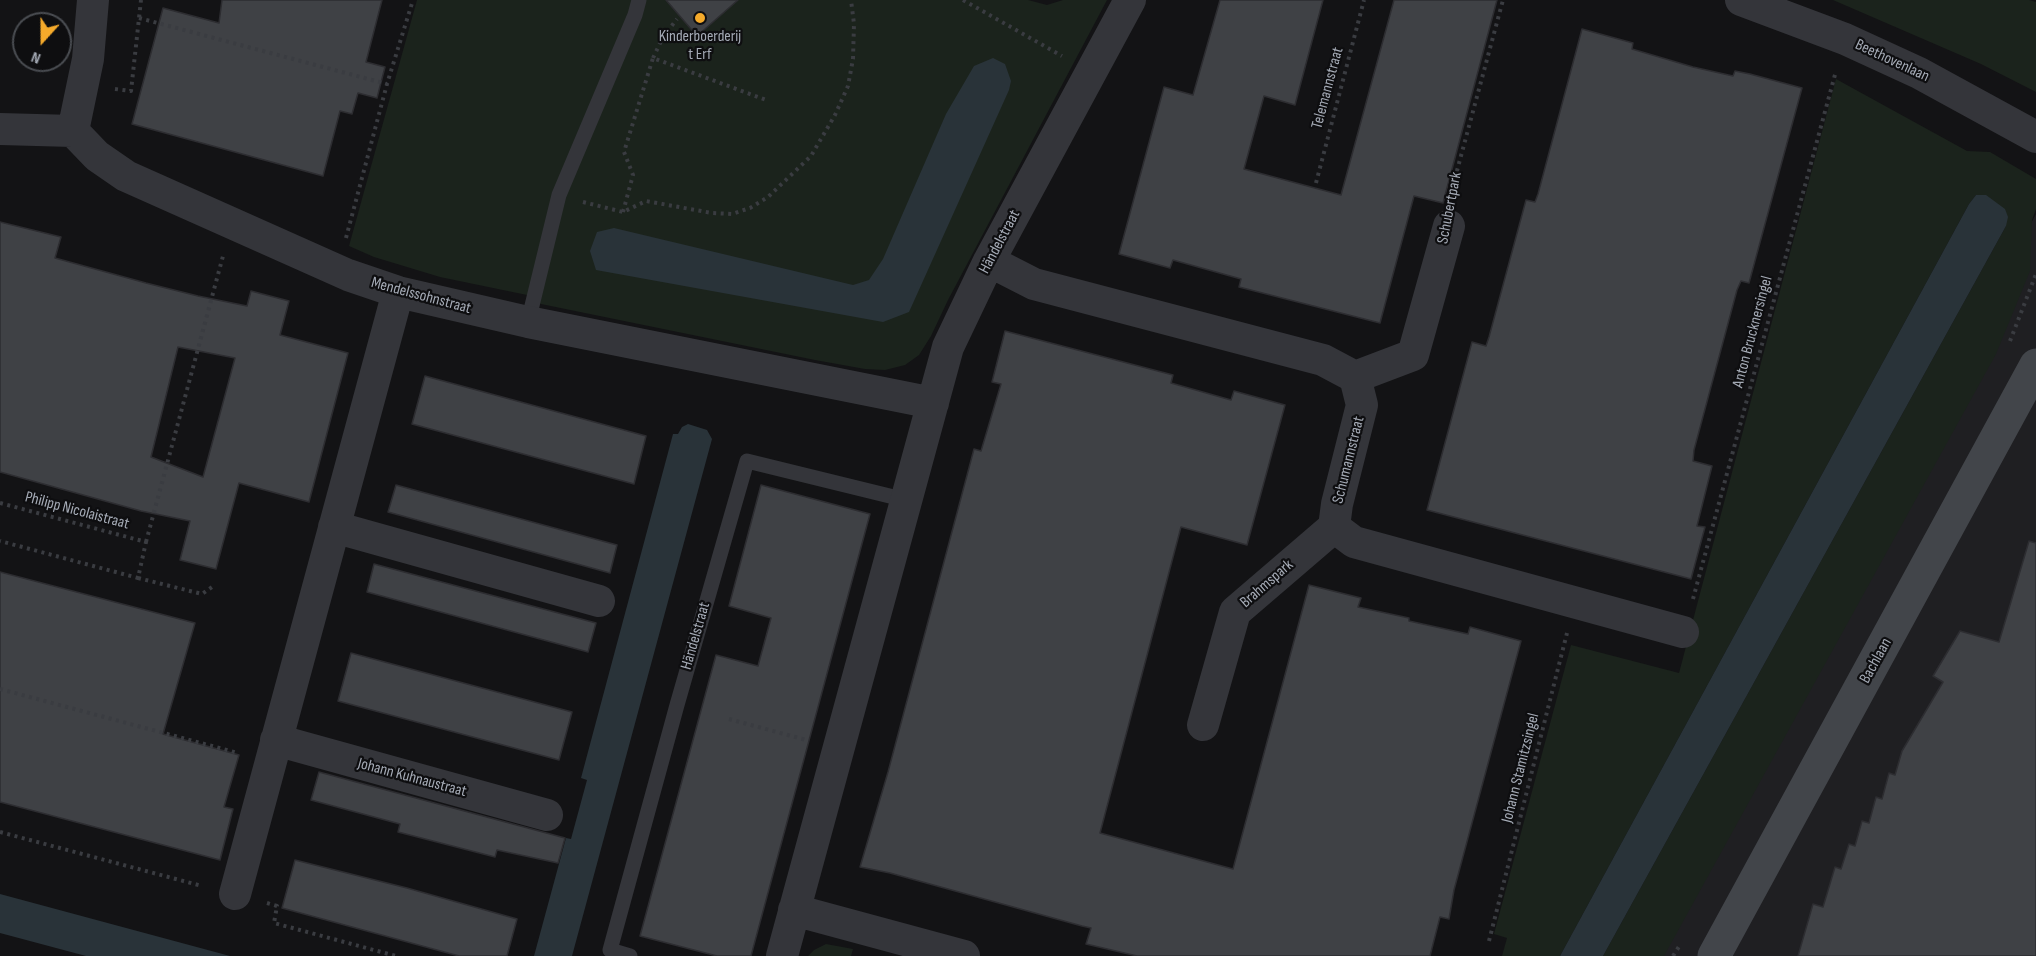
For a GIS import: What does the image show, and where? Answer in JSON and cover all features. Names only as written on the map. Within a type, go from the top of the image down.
[{"type":"main road","name":"Bachlaan","points":[[1714,956],[2036,365]]},
{"type":"street","points":[[0,129],[73,131],[88,59],[93,0]]},
{"type":"street","name":"Händelstraat","points":[[782,956],[948,347],[989,261],[1130,0]]},
{"type":"street","name":"Beethovenlaan","points":[[1741,0],[1845,39],[1920,74],[2036,137]]},
{"type":"street","name":"Mendelssohnstraat","points":[[73,131],[97,156],[126,176],[337,270],[398,292],[528,322],[933,403]]},
{"type":"street","name":"Schubertpark","points":[[1355,377],[1413,356],[1449,226]]},
{"type":"street","points":[[989,261],[1034,284],[1323,360],[1355,377]]},
{"type":"street","points":[[235,894],[398,292]]},
{"type":"street","name":"Schumannstraat","points":[[1355,377],[1362,405],[1337,504],[1334,527],[1354,542],[1683,632]]},
{"type":"street","points":[[334,527],[599,601]]},
{"type":"street","name":"Brahmspark","points":[[1203,725],[1234,612],[1334,527]]},
{"type":"street","name":"Johann Kuhnaustraat","points":[[274,751],[547,815]]},
{"type":"street","points":[[794,910],[964,956]]},
{"type":"lane","points":[[528,322],[559,195],[635,15],[639,0]]},
{"type":"lane","name":"Händelstraat","points":[[630,956],[610,950],[747,461],[906,500]]},
{"type":"path","points":[[84,84],[131,91],[141,0]]},
{"type":"path","points":[[337,270],[387,84],[413,0]]},
{"type":"path","points":[[559,195],[623,212],[646,201],[712,213],[732,214],[750,208],[768,197],[812,156],[848,86],[853,59],[854,24],[851,0]]},
{"type":"path","points":[[963,0],[1092,72]]},
{"type":"path","name":"Telemannstraat","points":[[1316,183],[1364,0]]},
{"type":"path","name":"Schubertpark","points":[[1449,226],[1446,210],[1503,0]]},
{"type":"path","points":[[139,18],[387,84]]},
{"type":"path","points":[[623,212],[633,175],[624,152],[654,58],[663,37],[677,19]]},
{"type":"path","name":"Anton Brucknersingel","points":[[1683,632],[1845,39]]},
{"type":"path","points":[[654,58],[766,100]]},
{"type":"path","points":[[146,542],[232,224]]},
{"type":"path","name":"Philipp Nicolaistraat","points":[[0,505],[146,542],[138,578]]},
{"type":"path","points":[[0,541],[202,594],[212,587]]},
{"type":"path","name":"Johann Stamitzsingel","points":[[1489,940],[1575,602]]},
{"type":"path","points":[[0,689],[274,751]]},
{"type":"path","points":[[729,718],[838,749]]},
{"type":"shaded area","points":[[417,0],[1028,0],[1047,5],[1063,0],[1107,0],[931,336],[919,355],[905,365],[885,370],[865,369],[815,360],[541,304],[527,295],[440,277],[374,257],[349,246]]},
{"type":"shaded area","points":[[1833,0],[2029,0],[2036,2],[2036,92],[1981,64]]},
{"type":"shaded area","points":[[993,58],[1005,64],[1011,81],[1009,90],[909,312],[883,322],[596,270],[590,251],[597,232],[614,228],[853,285],[869,280],[883,259],[946,114],[974,66]]},
{"type":"shaded area","points":[[1836,79],[1967,151],[1990,152],[2036,179],[2036,209],[2032,220],[2030,271],[1996,354],[1664,956],[1603,956],[2006,226],[1976,195],[1969,204],[1560,956],[1502,956],[1507,938],[1494,934],[1571,645],[1679,673]]},
{"type":"shaded area","points":[[1976,195],[1986,195],[2005,209],[2008,217],[2006,226],[1603,956],[1560,956],[1969,204]]},
{"type":"shaded area","points":[[2036,214],[2036,956],[1638,956]]},
{"type":"shaded area","points":[[688,424],[707,430],[712,439],[572,956],[534,956],[566,838],[571,839],[587,780],[581,778],[673,434],[678,434],[682,427]]},
{"type":"shaded area","points":[[0,894],[230,956],[86,956],[0,933]]},
{"type":"shaded area","points":[[826,944],[853,949],[851,956],[808,956]]},
{"type":"building","points":[[222,0],[382,0],[366,62],[385,67],[377,98],[358,93],[352,114],[340,111],[323,176],[132,124],[163,8],[219,23]]},
{"type":"building","name":"Kinderboerderij t Erf","points":[[666,0],[738,0],[697,36]]},
{"type":"building","points":[[1220,0],[1323,0],[1295,105],[1264,96],[1244,169],[1341,195],[1394,0],[1497,0],[1443,203],[1414,196],[1380,323],[1239,287],[1241,279],[1173,260],[1170,268],[1119,254],[1164,87],[1193,95]]},
{"type":"building","points":[[1582,29],[1633,43],[1632,49],[1693,67],[1733,76],[1735,71],[1802,88],[1749,283],[1741,281],[1737,290],[1694,450],[1693,461],[1712,466],[1697,526],[1705,527],[1691,579],[1427,510],[1472,342],[1486,346],[1526,200],[1535,202],[1538,194]]},
{"type":"building","points":[[0,222],[61,237],[55,258],[146,283],[247,306],[251,291],[289,301],[280,335],[348,353],[309,502],[239,483],[216,569],[180,560],[190,521],[141,511],[0,472]],"holes":[[[178,347],[235,358],[203,477],[151,457]]]},
{"type":"building","points":[[1005,331],[1173,375],[1171,383],[1231,400],[1234,391],[1285,405],[1247,545],[1181,527],[1100,833],[1233,869],[1309,585],[1361,598],[1358,607],[1409,618],[1409,621],[1468,634],[1470,627],[1521,641],[1454,890],[1449,919],[1440,917],[1430,956],[1137,956],[1086,944],[1091,928],[890,873],[860,867],[888,772],[974,449],[981,451],[1001,384],[992,382]]},
{"type":"building","points":[[425,376],[646,436],[634,484],[412,424]]},
{"type":"building","points":[[396,485],[617,545],[610,573],[388,512]]},
{"type":"building","points":[[761,485],[870,514],[751,956],[717,956],[640,936],[716,655],[758,666],[771,618],[729,606]]},
{"type":"building","points":[[2029,541],[2036,543],[2036,956],[1798,956],[1813,904],[1823,907],[1835,867],[1841,869],[1849,844],[1855,846],[1862,821],[1869,823],[1876,797],[1882,799],[1889,773],[1895,775],[1902,751],[1943,682],[1933,676],[1960,631],[1999,642]]},
{"type":"building","points":[[374,564],[596,623],[588,652],[367,592]]},
{"type":"building","points":[[0,572],[195,623],[163,734],[239,755],[224,807],[233,809],[220,860],[0,802]]},
{"type":"building","points":[[351,653],[572,712],[559,760],[338,701]]},
{"type":"building","points":[[319,772],[565,838],[558,863],[497,850],[495,857],[398,832],[400,824],[311,800]]},
{"type":"building","points":[[295,860],[517,919],[507,956],[459,956],[282,908]]},
{"type":"place","name":"Kinderboerderij t Erf","points":[[700,18]]}]
